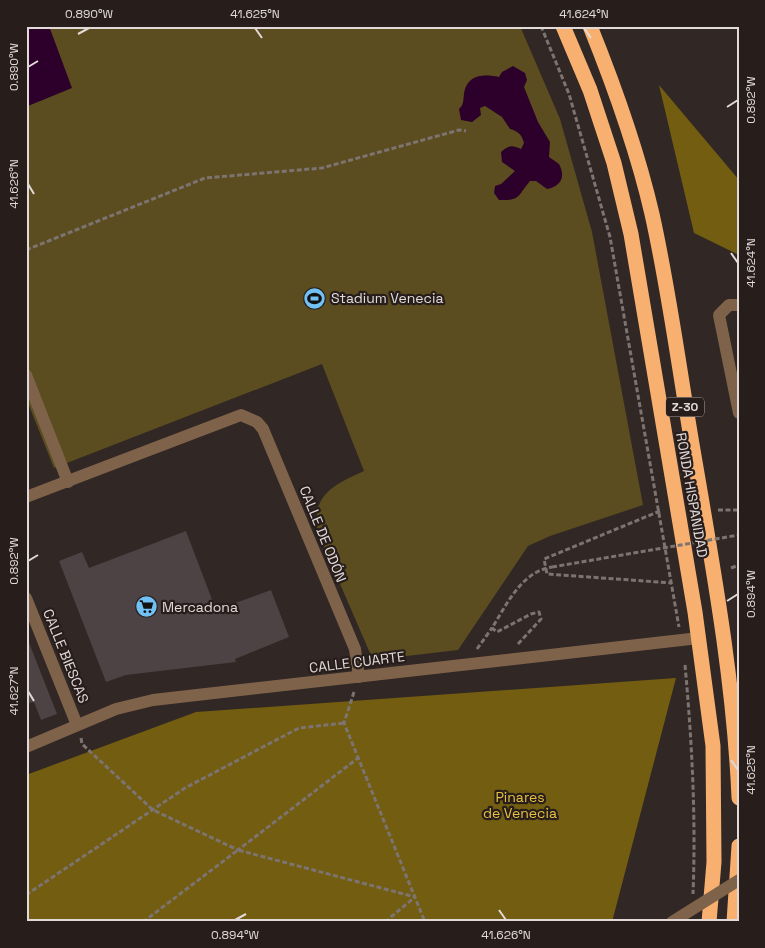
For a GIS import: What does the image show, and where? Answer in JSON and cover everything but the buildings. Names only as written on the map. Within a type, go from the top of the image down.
[{"type":"highway","name":"RONDA HISPANIDAD","points":[[563,26],[590,90],[614,163],[630,234],[699,638],[713,746],[714,862],[709,922]]},
{"type":"highway","name":"RONDA HISPANIDAD","points":[[590,26],[616,89],[635,150],[652,215],[722,626],[736,733],[739,798]]},
{"type":"highway","points":[[699,638],[722,626]]},
{"type":"highway","points":[[734,922],[739,846]]},
{"type":"street","points":[[739,305],[729,305],[719,315],[739,413]]},
{"type":"street","points":[[26,375],[68,482],[26,497]]},
{"type":"street","name":"CALLE DE ODÓN","points":[[68,482],[241,415],[253,420],[263,429],[355,649],[359,677]]},
{"type":"street","name":"CALLE BIESCAS","points":[[26,598],[77,725]]},
{"type":"street","name":"CALLE CUARTE","points":[[27,743],[77,725],[116,708],[153,700],[699,638]]},
{"type":"street","points":[[672,922],[739,880]]},
{"type":"path","points":[[540,26],[569,94],[610,237],[660,511],[677,617]]},
{"type":"path","points":[[26,250],[205,178],[322,168],[459,130],[466,130]]},
{"type":"path","points":[[660,511],[544,559],[547,574],[672,583]]},
{"type":"path","points":[[467,664],[528,576],[552,566],[739,536]]},
{"type":"path","points":[[731,568],[739,565]]},
{"type":"path","points":[[492,628],[497,632],[531,614],[539,612],[542,615],[541,619],[504,660]]},
{"type":"path","points":[[684,661],[694,768],[696,828],[693,900]]},
{"type":"path","points":[[359,677],[344,723],[425,922]]},
{"type":"path","points":[[26,895],[185,788],[299,728],[344,723]]},
{"type":"path","points":[[77,725],[82,744],[152,810],[238,850],[415,897]]},
{"type":"path","points":[[143,922],[358,758]]},
{"type":"path","points":[[385,922],[415,897]]},
{"type":"shaded area","name":"Stadium Venecia","points":[[26,26],[520,26],[560,119],[592,232],[643,505],[550,536],[528,546],[458,650],[373,660],[318,533],[318,509],[321,500],[334,487],[364,471],[322,364],[54,468],[26,398]]},
{"type":"shaded area","points":[[26,26],[49,26],[72,88],[28,106]]},
{"type":"shaded area","points":[[513,66],[525,73],[527,80],[524,87],[538,122],[550,142],[549,157],[559,164],[562,177],[556,186],[547,189],[536,181],[530,181],[515,198],[499,200],[494,193],[495,186],[501,184],[515,171],[502,162],[501,152],[511,146],[521,149],[524,143],[522,138],[517,132],[510,129],[502,117],[485,106],[480,108],[481,115],[472,122],[461,120],[459,109],[463,104],[466,87],[472,79],[482,76],[499,77],[502,72]]},
{"type":"green space","points":[[659,85],[739,180],[739,255],[694,233]]},
{"type":"green space","name":"Pinares de Venecia","points":[[676,678],[612,922],[26,922],[26,775],[196,712]]},
{"type":"place","name":"Stadium Venecia","points":[[315,298]]},
{"type":"place","name":"Mercadona","points":[[146,607]]}]
